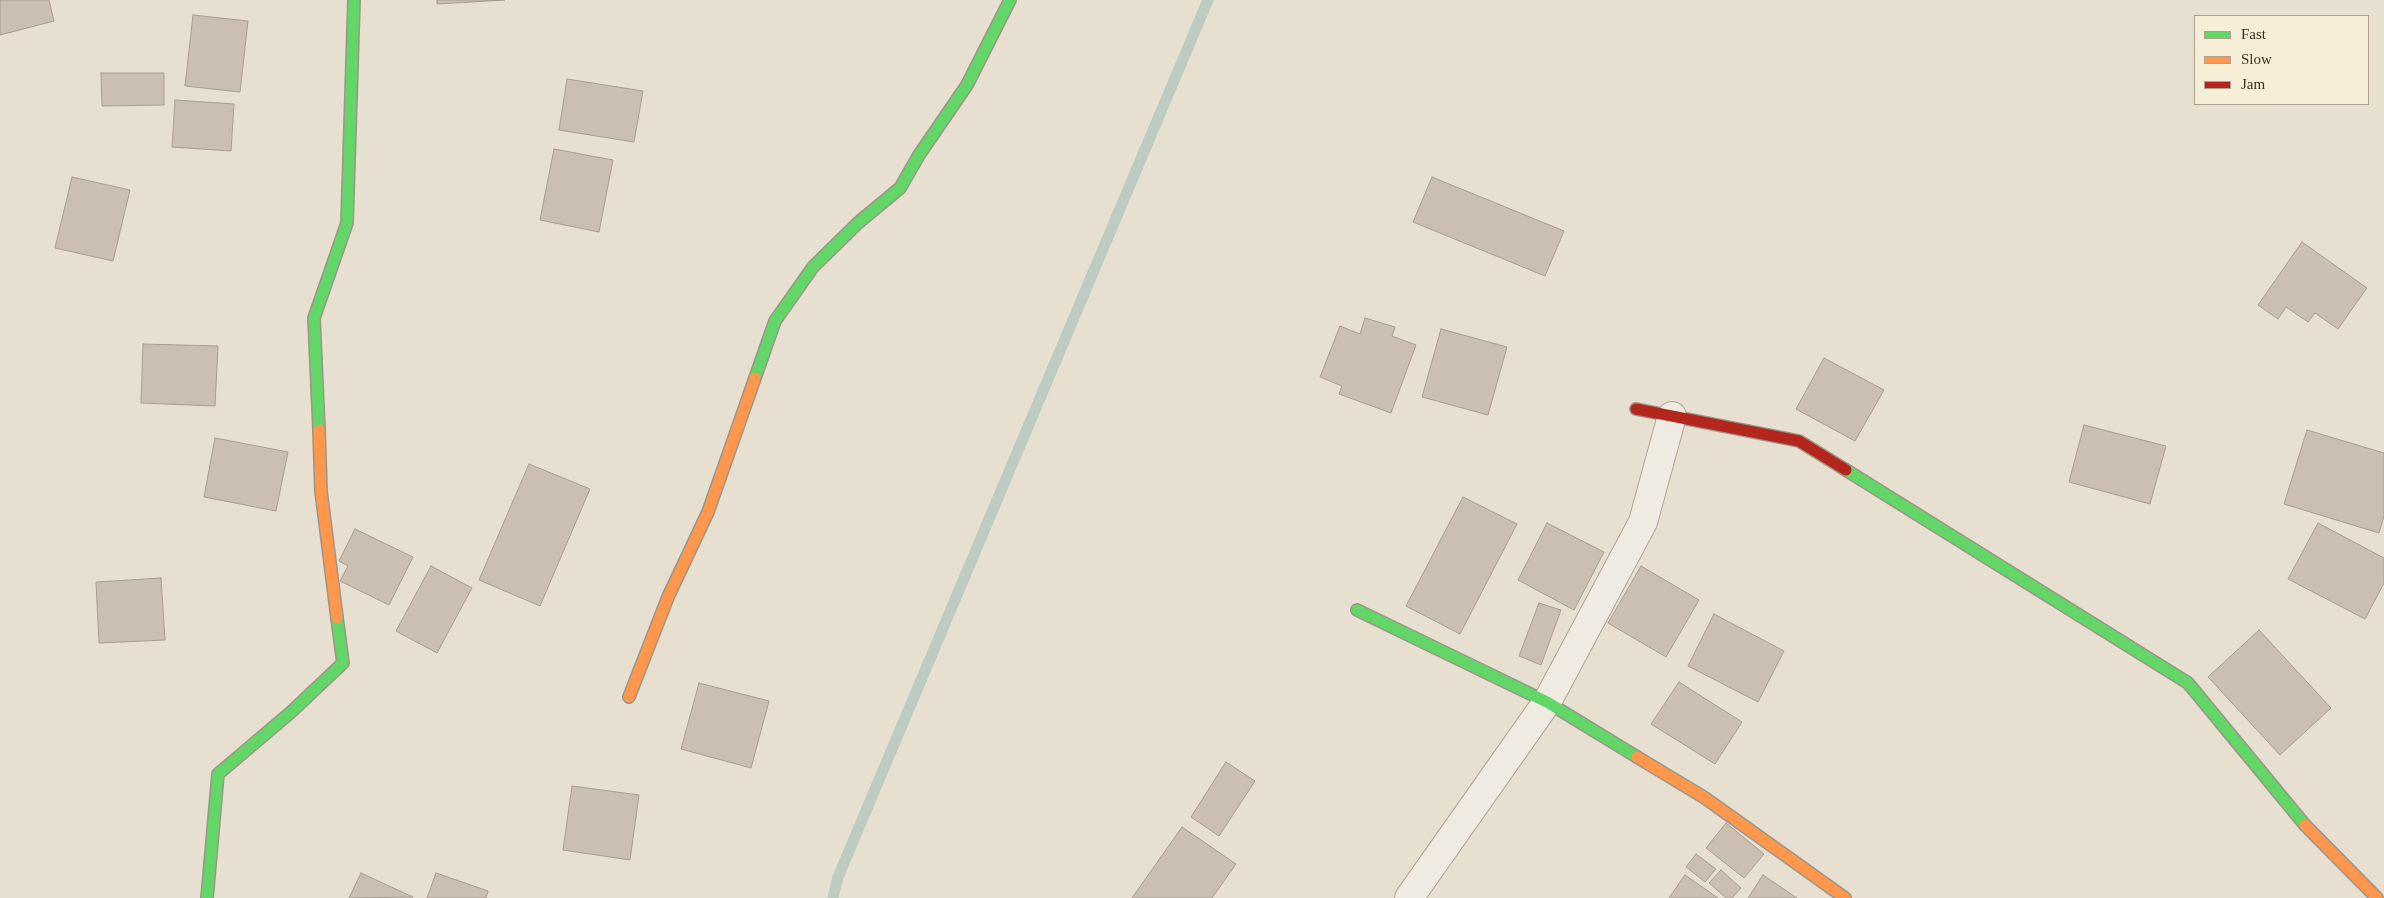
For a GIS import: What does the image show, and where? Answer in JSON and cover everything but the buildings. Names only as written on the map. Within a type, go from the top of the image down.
[{"type":"street","points":[[207,898],[218,774],[290,713],[343,664],[320,491],[314,318],[347,223],[354,0]]},
{"type":"street","points":[[629,697],[668,597],[708,512],[775,321],[813,267],[900,188],[919,154],[967,85],[1010,0]]},
{"type":"street","points":[[1636,408],[1799,441],[2188,683],[2293,813],[2377,898]]},
{"type":"street","points":[[1409,898],[1547,702],[1643,522],[1672,416]]},
{"type":"street","points":[[1357,610],[1547,702],[1705,798],[1846,898]]},
{"type":"waterway","points":[[833,898],[838,877],[1208,0]]},
{"type":"traffic: fast","points":[[319,430],[314,318],[347,223],[354,0]]},
{"type":"traffic: fast","points":[[755,378],[775,321],[813,267],[859,222],[900,188],[919,155],[967,85],[1010,0]]},
{"type":"traffic: fast","points":[[1846,470],[2188,683],[2305,825]]},
{"type":"traffic: fast","points":[[1357,610],[1547,702],[1637,757]]},
{"type":"traffic: fast","points":[[207,898],[218,774],[290,713],[343,663],[337,618]]},
{"type":"traffic: slow","points":[[629,697],[668,597],[708,512],[755,378]]},
{"type":"traffic: slow","points":[[319,430],[321,491],[337,618]]},
{"type":"traffic: slow","points":[[1637,757],[1705,798],[1845,898]]},
{"type":"traffic: slow","points":[[2305,825],[2377,898]]},
{"type":"traffic: jam","points":[[1636,409],[1799,441],[1846,470]]}]
